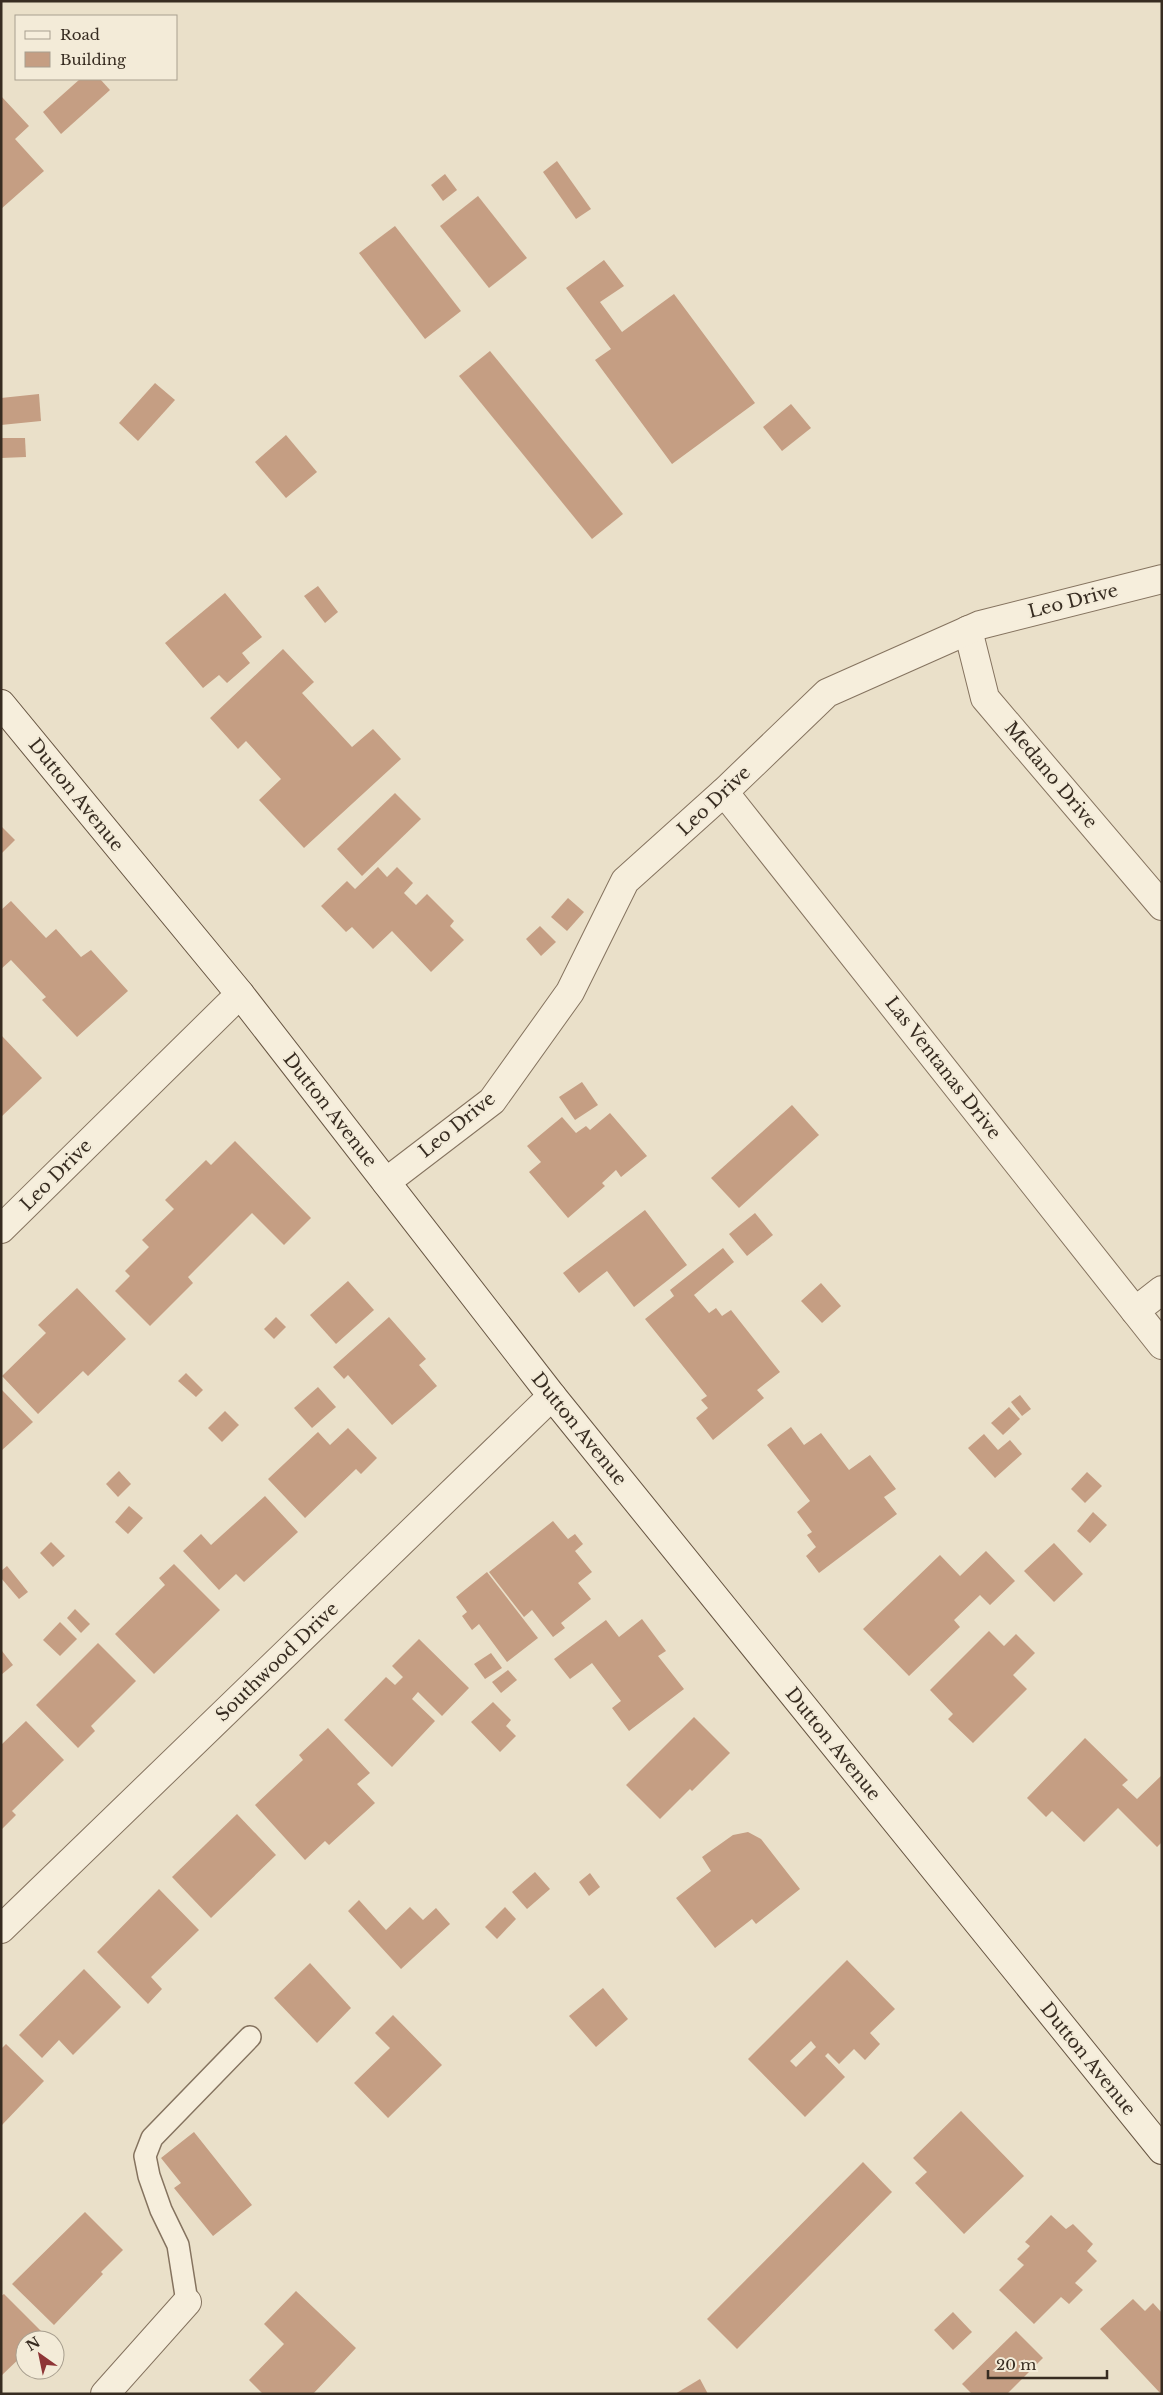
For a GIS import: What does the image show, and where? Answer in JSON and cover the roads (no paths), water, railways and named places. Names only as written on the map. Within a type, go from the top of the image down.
[{"type":"street","name":"Leo Drive","points":[[386,1182],[492,1101],[570,992],[625,881],[724,792],[826,693],[980,624],[1162,579]]},
{"type":"street","name":"Medano Drive","points":[[968,630],[985,698],[1162,906]]},
{"type":"street","name":"Dutton Avenue","points":[[1,704],[240,994],[552,1396],[1162,2150]]},
{"type":"street","name":"Las Ventanas Drive","points":[[724,792],[1162,1345]]},
{"type":"street","name":"Leo Drive","points":[[1,1229],[240,994]]},
{"type":"street","points":[[1135,1311],[1162,1290]]},
{"type":"street","name":"Southwood Drive","points":[[1,1929],[552,1396]]},
{"type":"street","points":[[105,2394],[187,2302]]},
{"type":"lane","points":[[187,2302],[178,2245],[161,2210],[145,2156],[152,2138],[250,2037]]}]
